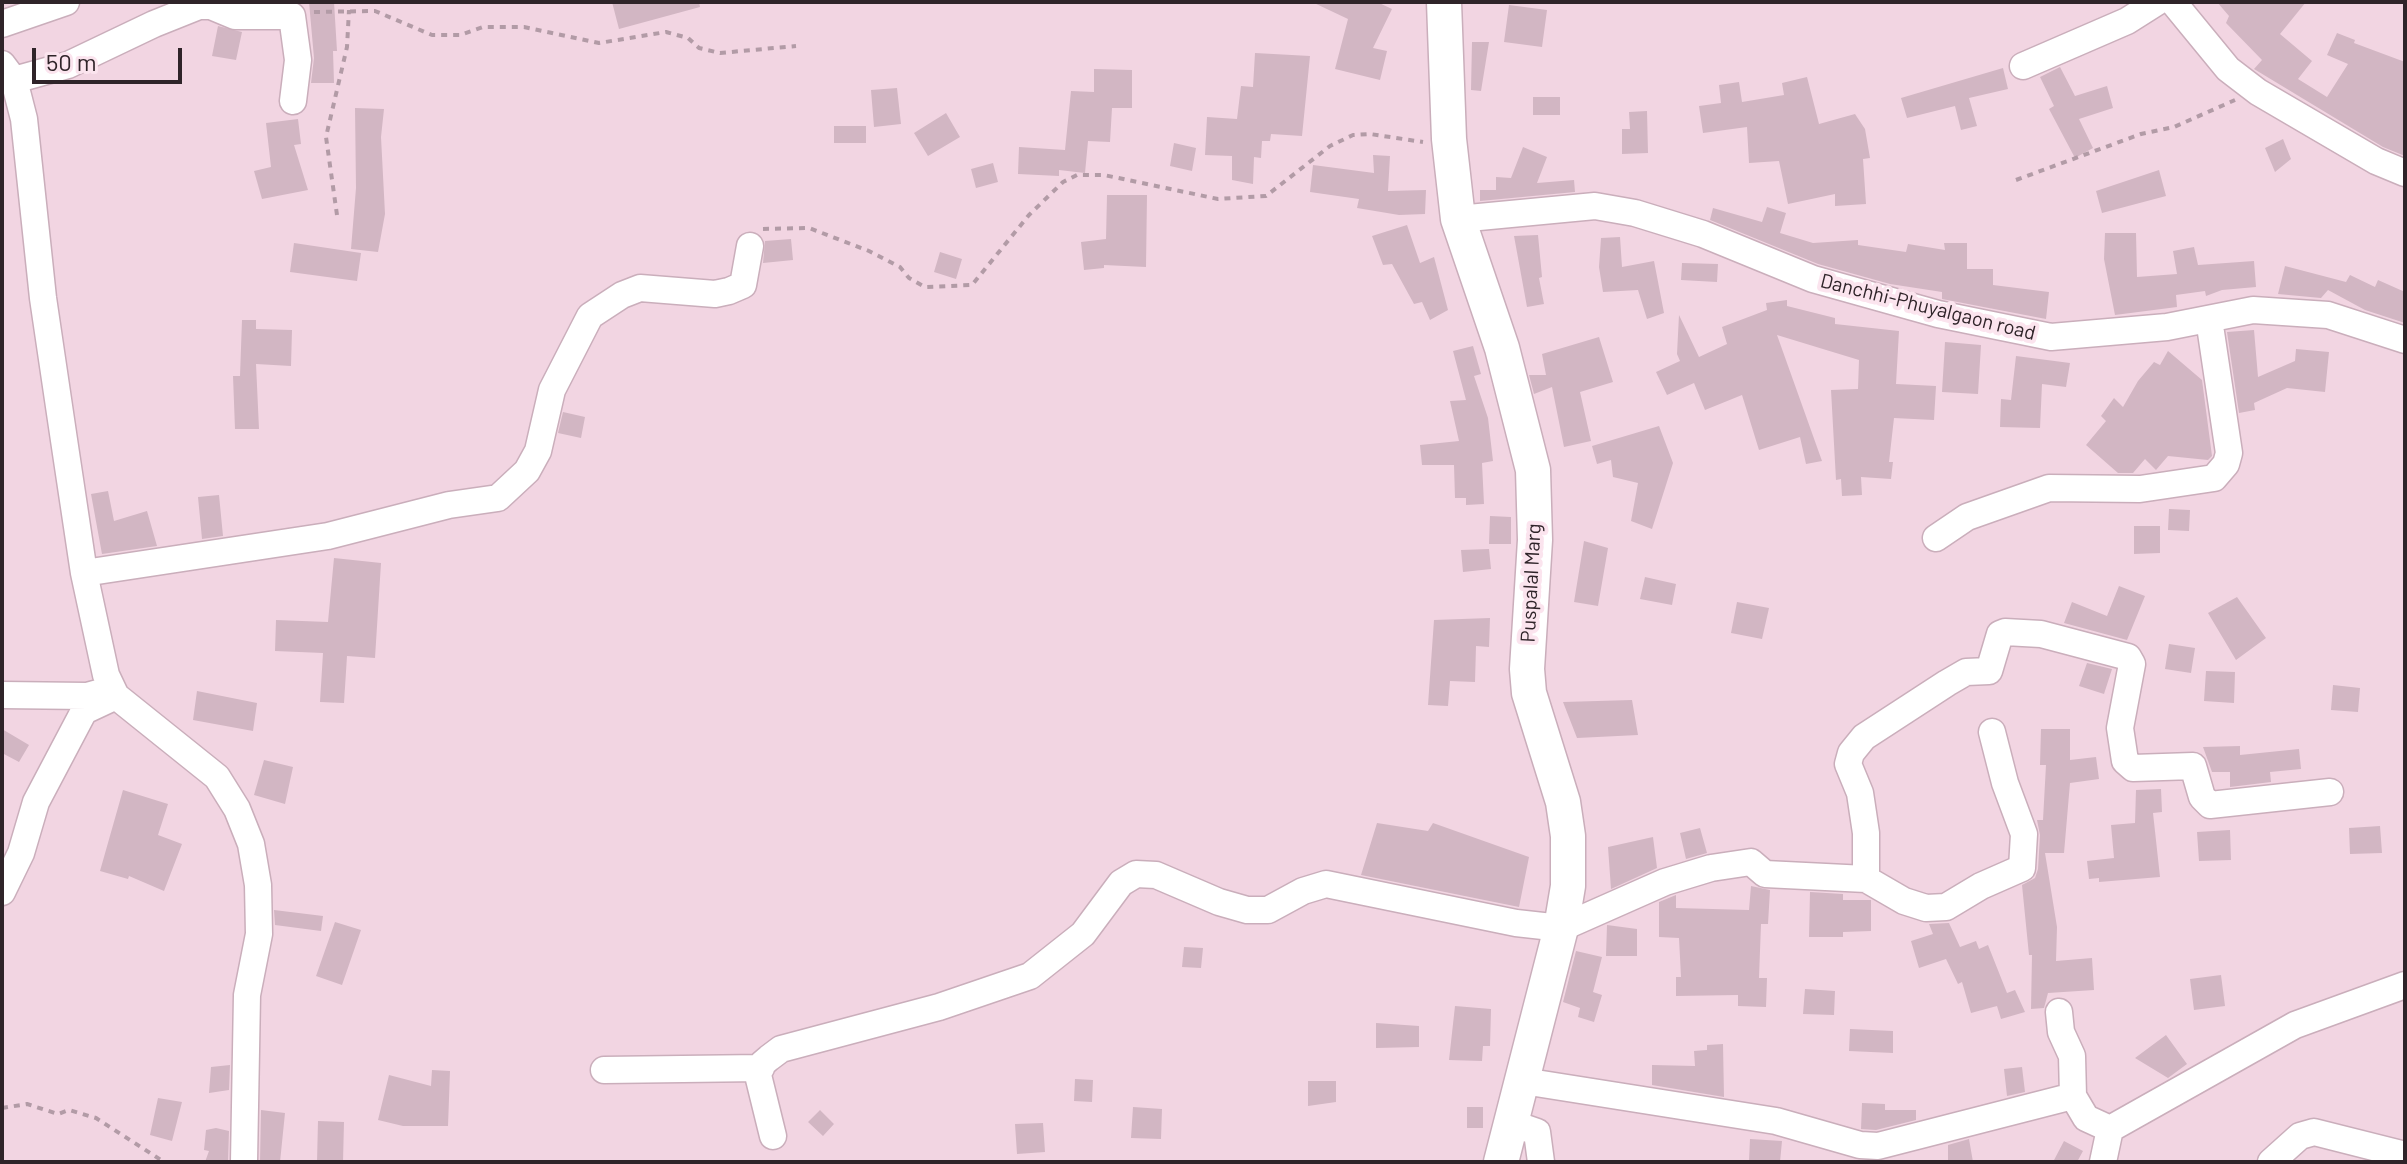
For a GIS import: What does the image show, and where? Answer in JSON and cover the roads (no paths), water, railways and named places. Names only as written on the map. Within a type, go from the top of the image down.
[{"type":"main road","name":"Puspalal Marg","points":[[1444,2],[1449,139],[1458,219],[1502,348],[1533,470],[1535,540],[1527,669],[1529,693],[1563,802],[1568,836],[1568,886],[1561,928],[1501,1162]]},
{"type":"street","points":[[2,24],[66,2]]},
{"type":"street","points":[[2023,66],[2127,21],[2157,2]]},
{"type":"street","points":[[2173,2],[2213,53],[2258,92],[2376,161],[2405,173]]},
{"type":"street","points":[[244,1162],[247,995],[259,934],[258,885],[251,844],[237,809],[217,777],[114,693],[84,573],[43,298],[28,147],[8,72],[68,65],[199,6],[211,6],[235,16],[292,16],[298,60],[293,101]]},
{"type":"street","name":"Danchhi-Phuyalgaon road","points":[[1458,219],[1595,206],[1635,213],[1703,234],[1813,279],[1938,314],[2051,337],[2167,327],[2253,310],[2287,310],[2328,315],[2405,340]]},
{"type":"street","points":[[84,573],[328,536],[449,505],[498,498],[527,471],[538,451],[552,390],[590,316],[640,288],[715,294],[743,285],[755,238]]},
{"type":"street","points":[[1936,538],[1967,517],[2049,488],[2140,489],[2214,478],[2226,464],[2229,453],[2209,319]]},
{"type":"street","points":[[1866,879],[1866,833],[1860,793],[1848,764],[1851,753],[1864,737],[1947,683],[1966,672],[1989,671],[2000,634],[2005,632],[2041,634],[2128,657],[2132,664],[2120,728],[2125,761],[2133,768],[2193,766],[2202,797],[2210,805],[2330,792]]},
{"type":"street","points":[[2,695],[87,696],[114,693]]},
{"type":"street","points":[[2,892],[21,853],[36,802],[84,711],[114,693]]},
{"type":"street","points":[[604,1070],[761,1068],[781,1049],[939,1007],[1030,976],[1083,934],[1121,883],[1136,874],[1156,875],[1219,902],[1247,910],[1268,910],[1303,891],[1326,884],[1516,923],[1561,928],[1665,882],[1711,868],[1751,862],[1765,874],[1866,879],[1904,901],[1926,908],[1946,907],[1990,881],[2022,868],[2024,834],[1992,732]]},
{"type":"street","points":[[2103,1162],[2110,1129],[2295,1025],[2405,985]]},
{"type":"street","points":[[2059,1012],[2061,1032],[2072,1056],[2073,1096],[2086,1118],[2110,1129]]},
{"type":"street","points":[[761,1068],[760,1089],[773,1136]]},
{"type":"street","points":[[1523,1081],[1776,1121],[1869,1146],[2073,1096]]},
{"type":"street","points":[[1511,1123],[1537,1132],[1541,1162]]},
{"type":"street","points":[[2271,1162],[2300,1136],[2314,1132],[2405,1155]]}]
